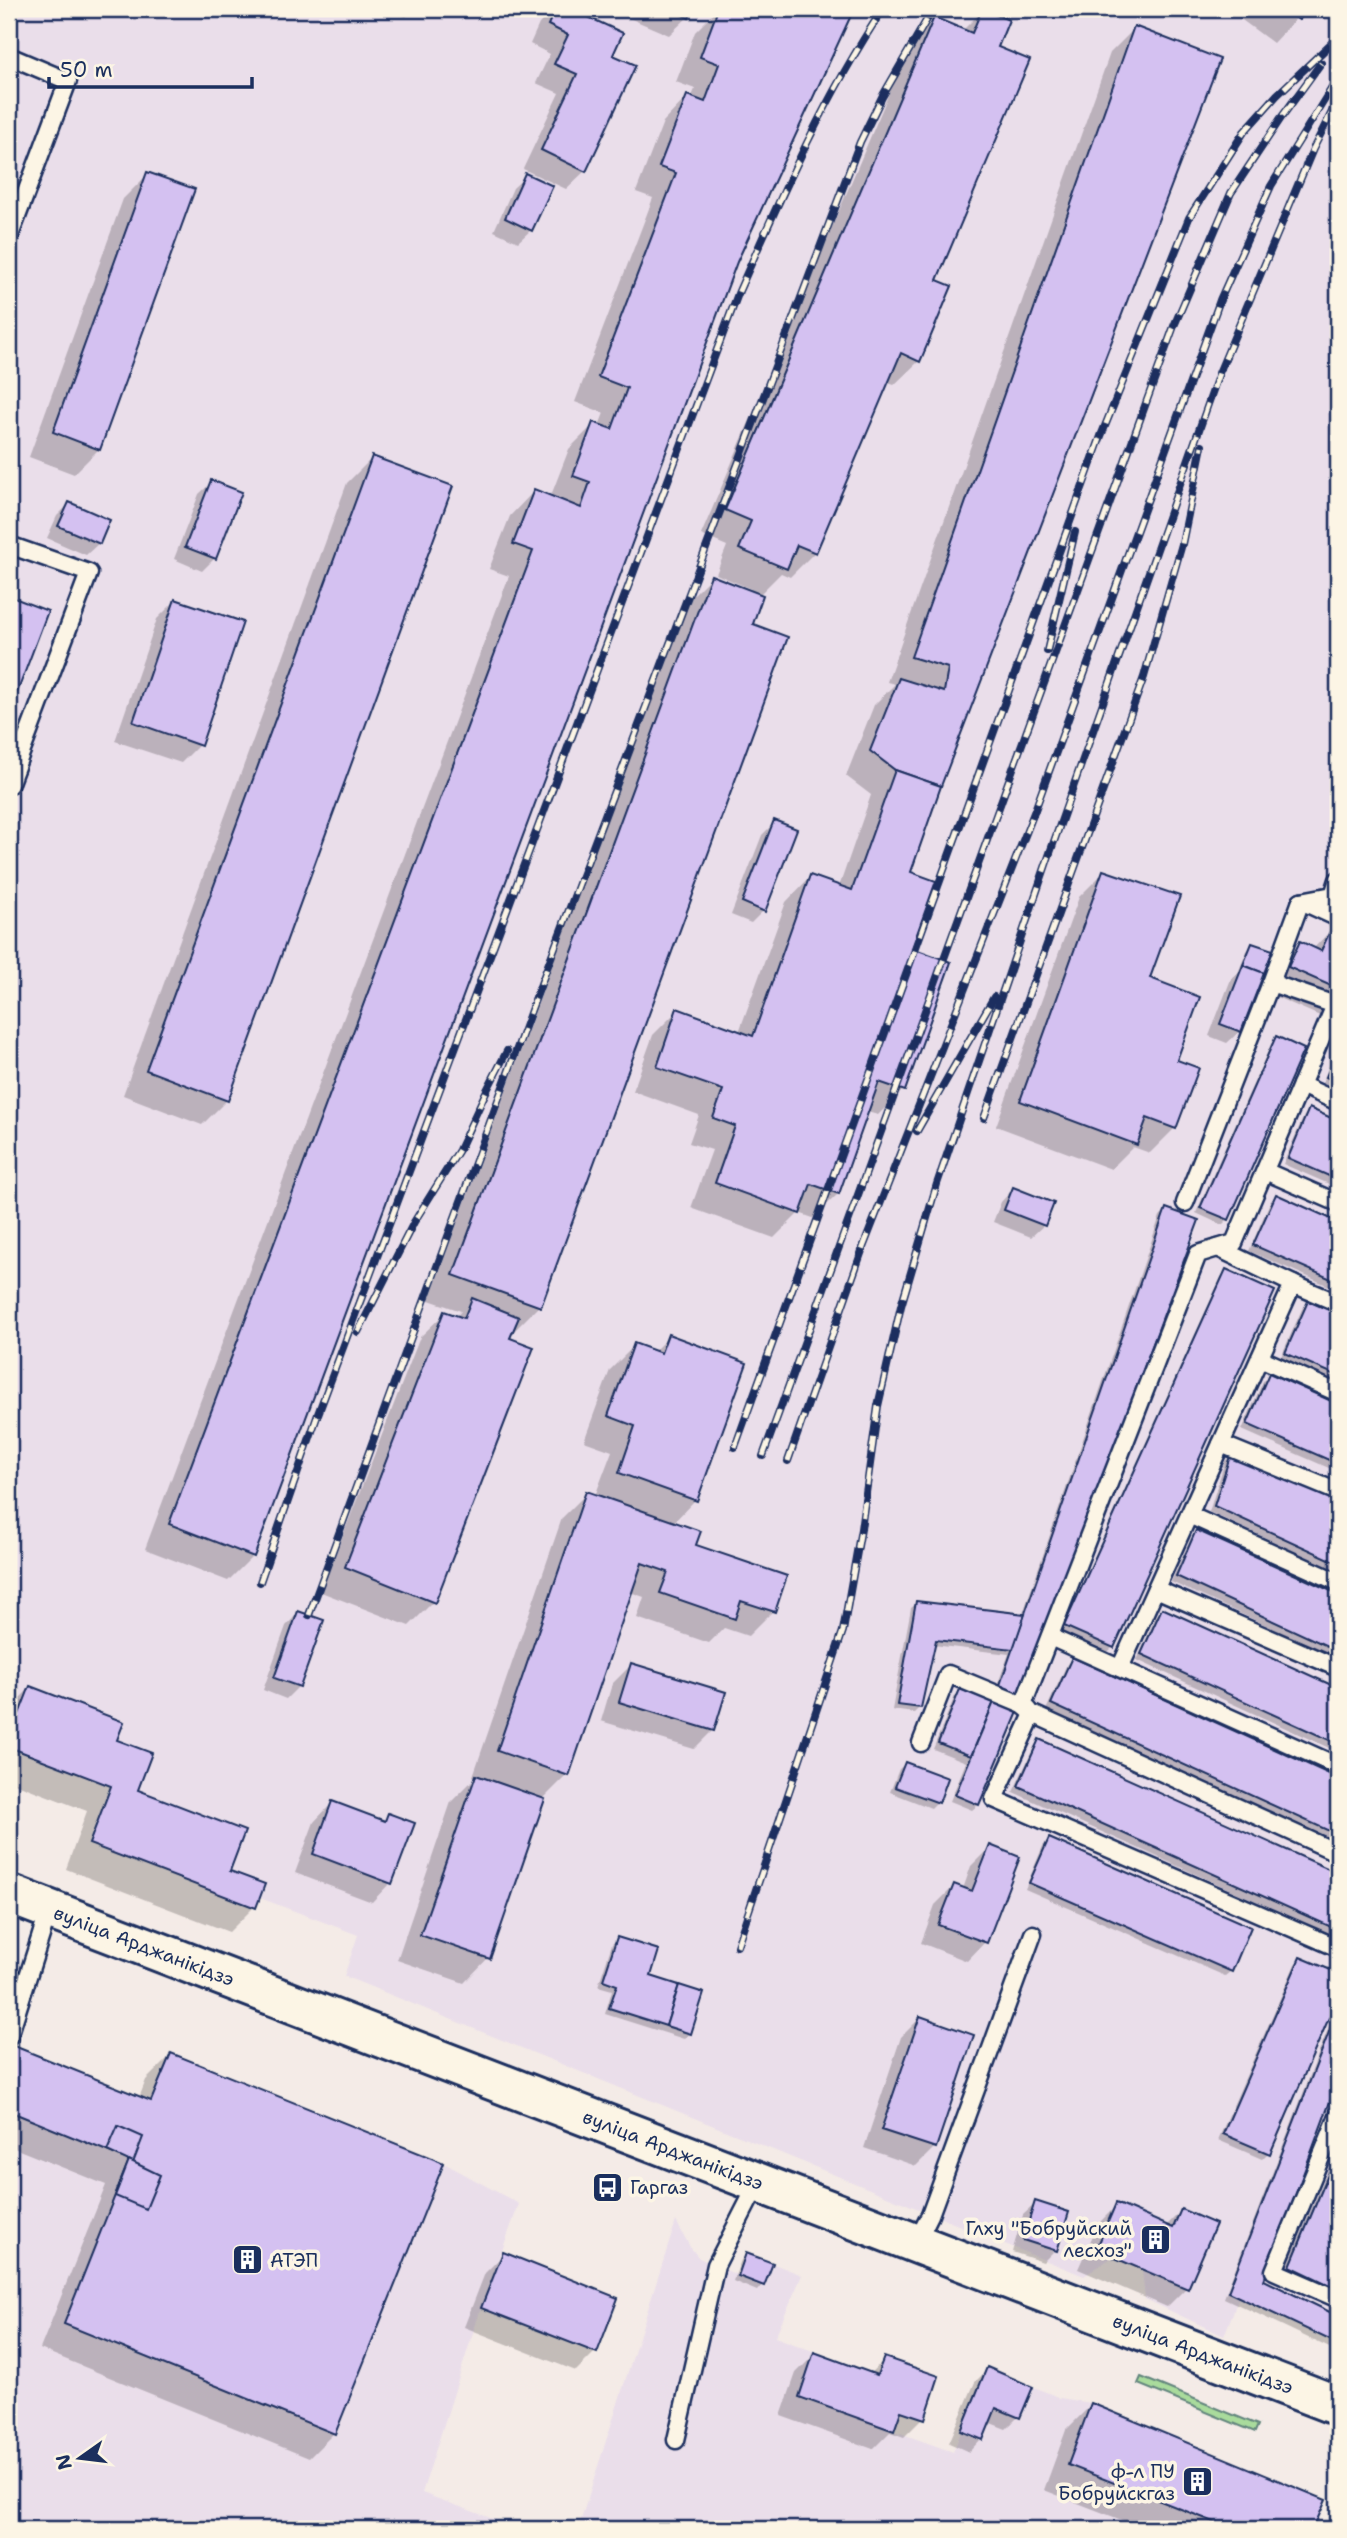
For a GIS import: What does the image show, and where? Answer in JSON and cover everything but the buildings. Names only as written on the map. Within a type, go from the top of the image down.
[{"type":"main road","name":"вуліца Арджанікідзэ","points":[[9,1894],[1338,2406]]},
{"type":"lane","points":[[9,56],[68,80],[9,237]]},
{"type":"lane","points":[[9,545],[89,573],[9,785]]},
{"type":"lane","points":[[1301,901],[1333,895],[1338,880]]},
{"type":"lane","points":[[1301,901],[1338,918]]},
{"type":"lane","points":[[1185,1203],[1301,901]]},
{"type":"lane","points":[[1270,983],[1336,1006],[1234,1243],[1198,1254],[1050,1637],[1028,1710],[995,1799],[1338,1948]]},
{"type":"lane","points":[[1301,1085],[1338,1102]]},
{"type":"lane","points":[[1265,1171],[1338,1203]]},
{"type":"lane","points":[[1218,1248],[1338,1303]]},
{"type":"lane","points":[[1120,1668],[1293,1284]]},
{"type":"lane","points":[[1260,1358],[1338,1393]]},
{"type":"lane","points":[[1221,1444],[1338,1492]]},
{"type":"lane","points":[[1189,1515],[1338,1582]]},
{"type":"lane","points":[[1156,1589],[1338,1668]]},
{"type":"lane","points":[[1050,1637],[1338,1766]]},
{"type":"lane","points":[[921,1743],[948,1674],[1338,1853]]},
{"type":"lane","points":[[9,2036],[49,1910]]},
{"type":"lane","points":[[916,2243],[930,2215],[1033,1934]]},
{"type":"lane","points":[[1338,2116],[1274,2271],[1338,2299]]},
{"type":"lane","points":[[676,2440],[716,2265],[758,2183]]},
{"type":"shaded area","points":[[9,9],[1338,9],[1338,2344],[1239,2297],[1224,2336],[1145,2299],[1142,2270],[1113,2257],[1084,2276],[344,1976],[358,1935],[260,1898],[256,1908],[89,1844],[111,1786],[9,1747]]},
{"type":"shaded area","points":[[9,2044],[151,2101],[171,2053],[444,2163],[519,2204],[481,2308],[422,2493],[521,2529],[9,2529]]},
{"type":"shaded area","points":[[676,2221],[699,2258],[737,2275],[746,2253],[802,2275],[775,2337],[877,2375],[884,2357],[939,2376],[925,2419],[901,2411],[894,2431],[953,2452],[987,2367],[1060,2398],[1091,2403],[1326,2500],[1316,2529],[578,2529]]},
{"type":"green space","points":[[1141,2377],[1258,2425],[1255,2432],[1138,2384]]},
{"type":"railway","points":[[260,1582],[318,1414],[739,291],[823,112],[883,9]]},
{"type":"railway","points":[[309,1615],[533,1005],[860,142],[882,97],[933,9]]},
{"type":"railway","points":[[735,1447],[1101,436],[1189,218],[1244,132],[1277,95],[1338,37]]},
{"type":"railway","points":[[763,1456],[1174,326],[1231,193],[1321,63]]},
{"type":"railway","points":[[788,1461],[864,1245],[1035,810],[1220,300],[1271,186],[1338,78]]},
{"type":"railway","points":[[737,1946],[843,1631],[861,1529],[878,1406],[901,1306],[937,1184],[1219,373],[1313,149],[1338,100]]},
{"type":"railway","points":[[984,1118],[1144,677],[1182,544],[1202,446]]},
{"type":"railway","points":[[1047,651],[1075,532]]},
{"type":"railway","points":[[917,1131],[994,997]]},
{"type":"railway","points":[[358,1332],[414,1222],[459,1150],[507,1051]]},
{"type":"place","name":"Гаргаз","points":[[607,2187]]},
{"type":"place","name":"Глху \"Бобруйский лесхоз\"","points":[[1155,2239]]},
{"type":"place","name":"АТЭП","points":[[247,2260]]},
{"type":"place","name":"ф-л ПУ Бобруйскгаз","points":[[1198,2482]]}]
